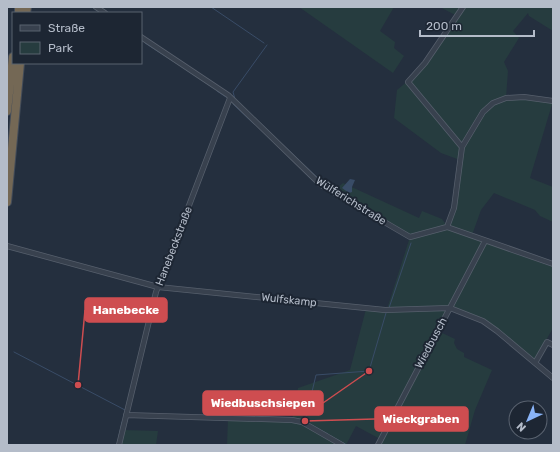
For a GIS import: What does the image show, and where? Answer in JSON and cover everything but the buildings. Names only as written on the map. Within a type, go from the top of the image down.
[{"type":"highway","points":[[7,111],[12,64]]},
{"type":"highway","points":[[7,202],[20,64]]},
{"type":"street","points":[[462,147],[408,82],[425,63],[463,7]]},
{"type":"street","name":"Wülferichstraße","points":[[142,38],[230,98],[317,181],[332,192],[410,237],[447,227]]},
{"type":"street","points":[[553,101],[524,97],[510,98],[497,101],[489,106],[480,116],[462,147],[454,208],[447,227],[553,264]]},
{"type":"street","name":"Hanebeckstraße","points":[[119,445],[158,287],[230,98]]},
{"type":"street","name":"Wiedbusch","points":[[378,445],[485,241]]},
{"type":"street","name":"Wulfskamp","points":[[7,246],[158,287],[385,310],[450,308],[483,321],[498,331],[553,378]]},
{"type":"street","points":[[535,363],[547,342],[553,346]]},
{"type":"street","points":[[126,415],[292,420],[302,422],[342,445]]},
{"type":"green space","points":[[299,7],[394,7],[380,31],[395,42],[394,48],[404,56],[393,73]]},
{"type":"green space","points":[[440,7],[553,7],[553,31],[529,16],[528,13],[513,31],[519,38],[504,62],[508,71],[506,98],[553,101],[530,178],[553,187],[553,222],[540,216],[535,210],[494,193],[481,210],[471,238],[553,267],[553,328],[534,361],[483,320],[450,305],[438,331],[455,339],[454,343],[457,349],[464,353],[464,357],[492,370],[475,410],[465,445],[378,445],[380,439],[356,426],[346,445],[227,445],[228,418],[292,420],[298,388],[350,370],[366,309],[387,309],[410,237],[332,192],[343,183],[419,218],[422,211],[442,219],[447,226],[454,208],[460,160],[441,153],[394,118],[397,90],[423,65],[457,16]]},
{"type":"green space","points":[[123,430],[158,431],[156,445],[119,445]]},
{"type":"water","points":[[350,179],[355,180],[352,187],[352,192],[349,193],[342,188]]},
{"type":"waterway","points":[[211,7],[264,43]]},
{"type":"waterway","points":[[145,43],[179,65]]},
{"type":"waterway","points":[[235,99],[233,92],[267,45]]},
{"type":"waterway","points":[[182,67],[215,89]]},
{"type":"waterway","points":[[217,91],[226,97]]},
{"type":"waterway","points":[[233,104],[254,124]]},
{"type":"waterway","points":[[249,112],[257,120]]},
{"type":"waterway","points":[[260,123],[324,184],[364,208]]},
{"type":"waterway","points":[[257,126],[273,142]]},
{"type":"waterway","points":[[286,154],[312,180]]},
{"type":"waterway","points":[[324,189],[342,200]]},
{"type":"waterway","points":[[344,201],[362,212]]},
{"type":"waterway","points":[[389,308],[411,243]]},
{"type":"waterway","points":[[305,421],[316,375],[369,371],[386,313]]},
{"type":"waterway","points":[[14,352],[125,410]]},
{"type":"waterway","points":[[256,417],[297,419]]},
{"type":"waterway","points":[[117,445],[122,422]]},
{"type":"waterway","points":[[306,422],[328,434]]},
{"type":"waterway","points":[[331,436],[347,445]]},
{"type":"place","name":"Wiedbuschsiepen","points":[[369,371]]},
{"type":"place","name":"Hanebecke","points":[[78,385]]},
{"type":"place","name":"Wieckgraben","points":[[305,421]]}]
